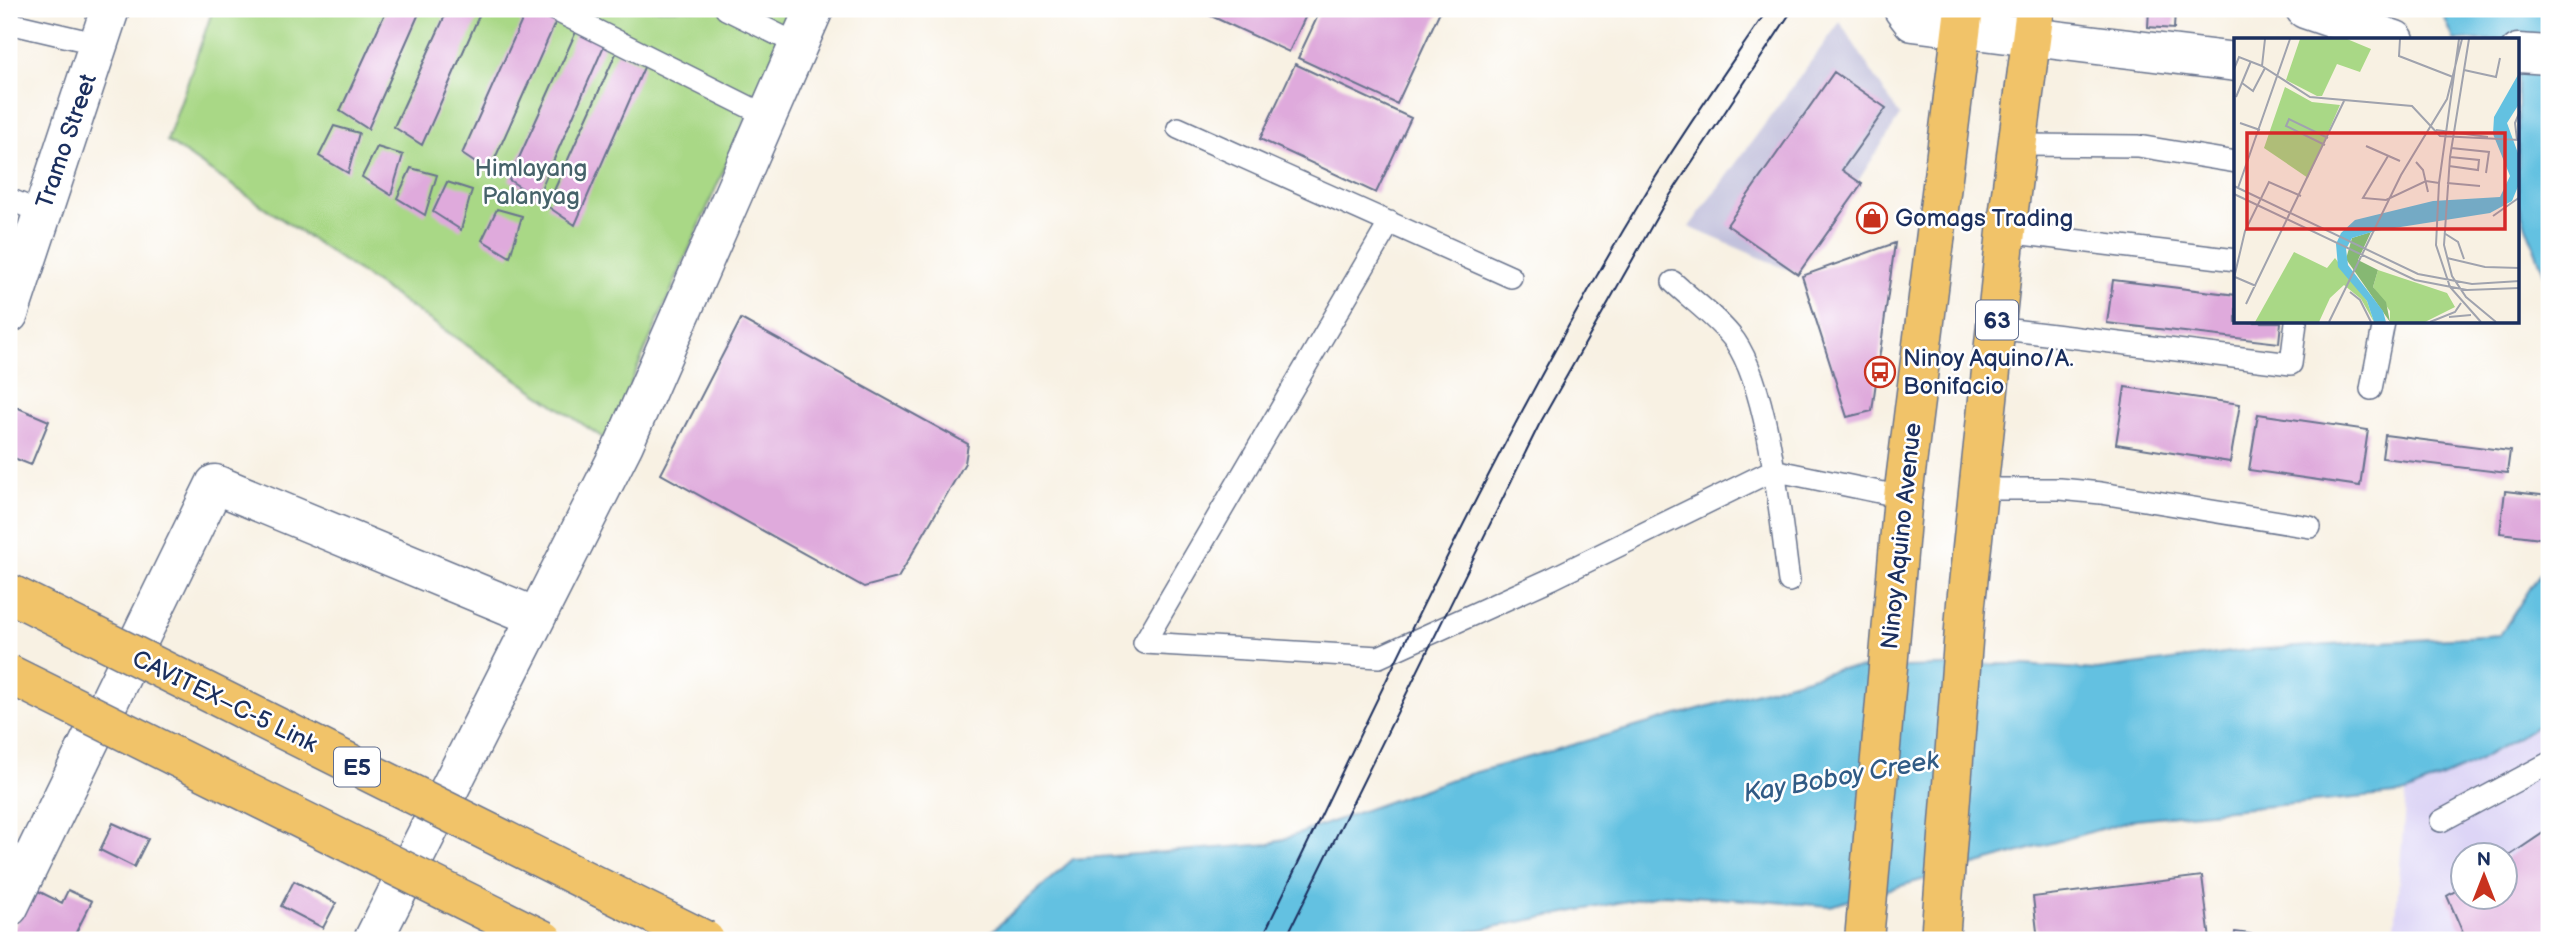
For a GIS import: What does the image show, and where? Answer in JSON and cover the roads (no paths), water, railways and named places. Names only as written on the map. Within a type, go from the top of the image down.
[{"type":"main road","name":"Ninoy Aquino Avenue","points":[[1864,940],[1903,497],[1963,19]]},
{"type":"main road","name":"63","points":[[1940,938],[1966,603],[2033,23]]},
{"type":"main road","name":"CAVITEX–C-5 Link","points":[[9,593],[705,940]]},
{"type":"main road","points":[[9,674],[544,940]]},
{"type":"street","points":[[373,940],[624,444],[814,9]]},
{"type":"street","points":[[1903,9],[1913,22],[1963,19],[2033,23],[2234,62]]},
{"type":"street","points":[[2305,9],[2389,38]]},
{"type":"street","name":"Tramo Street","points":[[9,314],[25,206],[105,26]]},
{"type":"street","points":[[2520,53],[2549,55]]},
{"type":"street","points":[[9,907],[215,484],[536,617]]},
{"type":"lane","points":[[553,9],[768,116]]},
{"type":"lane","points":[[726,9],[799,45]]},
{"type":"lane","points":[[9,23],[105,26]]},
{"type":"lane","points":[[1178,128],[1511,277]]},
{"type":"lane","points":[[2017,145],[2138,146],[2234,162]]},
{"type":"lane","points":[[1390,222],[1144,643],[1379,657],[1551,579],[1773,470],[1903,497]]},
{"type":"lane","points":[[2007,232],[2234,260]]},
{"type":"lane","points":[[1673,282],[1734,340],[1746,362],[1773,470],[1789,581]]},
{"type":"lane","points":[[1996,328],[2291,364],[2296,324]]},
{"type":"lane","points":[[2371,389],[2384,324]]},
{"type":"lane","points":[[1978,489],[2060,489],[2101,493],[2310,527]]},
{"type":"lane","points":[[2441,821],[2549,763]]},
{"type":"water","points":[[2441,9],[2549,9],[2549,286],[2520,210],[2520,38],[2453,38]]},
{"type":"water","name":"Kay Boboy Creek","points":[[2549,559],[2549,719],[2472,764],[2406,793],[2136,819],[1830,906],[1664,894],[1426,940],[982,940],[1073,859],[1270,844],[1452,779],[1839,669],[2007,664],[2097,670],[2247,650],[2500,635]]},
{"type":"tram line","points":[[1261,940],[1444,563],[1540,377],[1644,196],[1768,9]]},
{"type":"tram line","points":[[1285,940],[1539,425],[1663,206],[1793,9]]},
{"type":"place","name":"Gomags Trading","points":[[1872,218]]},
{"type":"place","name":"Ninoy Aquino/A. Bonifacio","points":[[1880,372]]},
{"type":"park label","name":"Himlayang Palanyag","points":[[531,182]]}]
